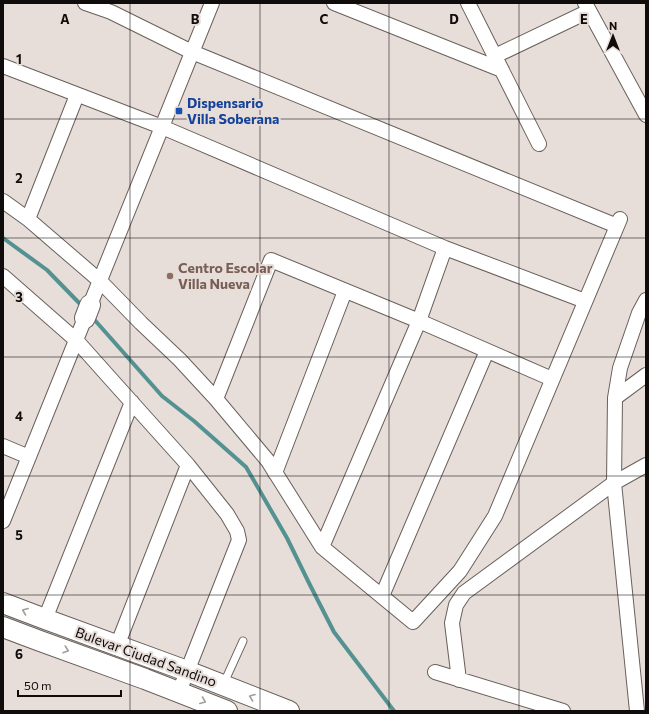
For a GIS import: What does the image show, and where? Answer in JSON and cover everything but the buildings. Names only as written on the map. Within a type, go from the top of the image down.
[{"type":"street","points":[[3,201],[28,219],[100,281],[180,360],[216,399],[268,461],[322,547],[413,622],[460,571],[495,516],[619,222],[192,52],[111,12],[85,3]]},
{"type":"street","points":[[3,521],[212,3]]},
{"type":"street","points":[[334,3],[502,70]]},
{"type":"street","points":[[468,3],[539,144]]},
{"type":"street","points":[[495,56],[587,7],[646,115]]},
{"type":"street","points":[[3,66],[162,127],[445,248],[586,301]]},
{"type":"street","points":[[28,219],[78,95]]},
{"type":"street","points":[[322,547],[419,321],[445,248]]},
{"type":"street","points":[[216,399],[271,260],[419,321],[552,379]]},
{"type":"street","points":[[3,276],[76,340],[188,465],[227,514],[237,531],[240,540],[179,692]]},
{"type":"street","points":[[275,473],[345,291]]},
{"type":"street","points":[[637,711],[614,483],[615,398],[620,368],[639,313],[646,300]]},
{"type":"street","points":[[382,596],[487,351]]},
{"type":"street","points":[[615,398],[646,375]]},
{"type":"street","points":[[45,619],[132,402]]},
{"type":"street","points":[[3,446],[29,457]]},
{"type":"street","points":[[117,646],[188,465]]},
{"type":"street","points":[[459,680],[452,623],[456,605],[464,593],[614,483],[646,465]]},
{"type":"street","name":"Bulevar Ciudad Sandino","points":[[3,603],[187,671],[289,711]]},
{"type":"street","name":"Bulevar Ciudad Sandino","points":[[3,627],[227,711]]},
{"type":"street","points":[[434,672],[563,711]]},
{"type":"lane","points":[[223,685],[243,641]]},
{"type":"waterway","points":[[3,238],[47,270],[84,308]]},
{"type":"waterway","points":[[92,317],[162,396],[194,421],[246,467],[287,538],[334,632],[394,711]]},
{"type":"place","name":"Dispensario Villa Soberana","points":[[179,111]]},
{"type":"place","name":"Centro Escolar Villa Nueva","points":[[170,276]]}]
